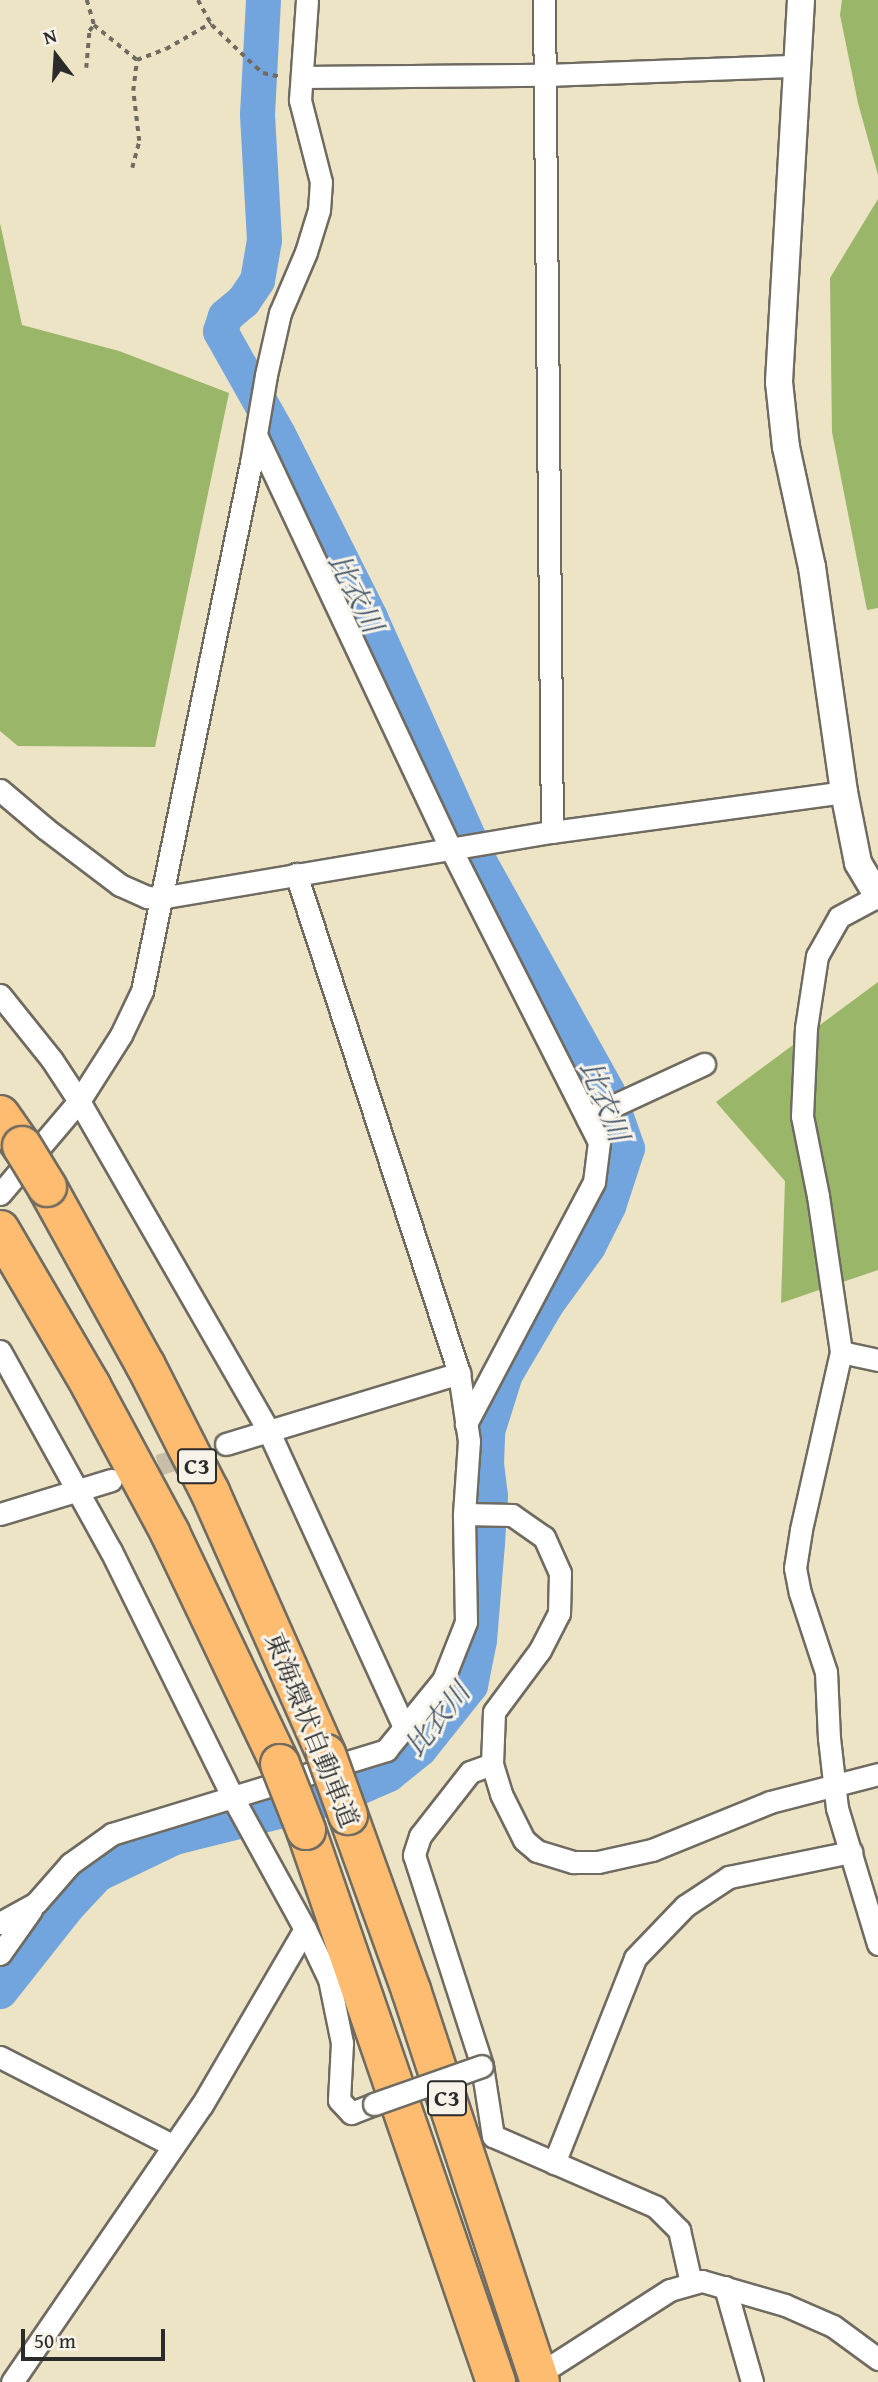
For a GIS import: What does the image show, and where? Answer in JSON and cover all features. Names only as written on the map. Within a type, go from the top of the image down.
[{"type":"highway","name":"東海環状自動車道","points":[[0,1115],[47,1187],[146,1366],[210,1492],[326,1754],[547,2374]]},
{"type":"highway","name":"東海環状自動車道","points":[[1,1232],[92,1386],[170,1533],[279,1764],[306,1830],[496,2382]]},
{"type":"street","points":[[0,1194],[79,1101],[121,1035],[142,991],[280,313],[306,252],[318,210],[321,183],[300,100],[307,0]]},
{"type":"street","points":[[544,0],[552,832]]},
{"type":"street","points":[[801,0],[779,382],[786,447],[812,568],[844,792],[858,863],[878,896],[839,917],[817,956],[806,1028],[802,1116],[818,1196],[841,1352],[795,1568],[800,1592],[827,1672],[837,1808],[878,1944]]},
{"type":"street","points":[[302,77],[545,75],[797,66]]},
{"type":"street","points":[[256,435],[451,849],[599,1142],[594,1181],[466,1424]]},
{"type":"street","points":[[0,790],[120,885],[147,897],[159,898],[552,832],[844,792]]},
{"type":"street","points":[[0,1954],[36,1903],[69,1864],[112,1834],[386,1750],[443,1680],[466,1622],[464,1514],[469,1441],[459,1373],[296,874]]},
{"type":"street","points":[[0,995],[52,1060],[79,1101],[268,1430],[405,1729]]},
{"type":"street","points":[[587,1118],[704,1064]]},
{"type":"street","points":[[0,1351],[111,1551],[233,1798],[305,1929],[329,1979],[342,2043],[339,2100],[351,2113],[482,2066]]},
{"type":"street","points":[[841,1352],[878,1360]]},
{"type":"street","points":[[226,1444],[459,1373]]},
{"type":"street","points":[[0,1514],[111,1480]]},
{"type":"street","points":[[464,1514],[512,1514],[544,1537],[560,1573],[559,1613],[540,1650],[494,1712],[492,1764],[501,1794],[524,1840],[553,1858],[573,1862],[598,1862],[652,1850],[770,1802],[878,1774]]},
{"type":"street","points":[[492,1764],[470,1772],[420,1836],[414,1855],[482,2066],[493,2136],[656,2207],[679,2230],[691,2283]]},
{"type":"street","points":[[554,2163],[635,1958],[685,1906],[729,1877],[851,1852]]},
{"type":"street","points":[[0,1923],[36,1903]]},
{"type":"street","points":[[12,2382],[202,2105],[305,1929]]},
{"type":"street","points":[[0,2057],[174,2146]]},
{"type":"street","points":[[547,2374],[670,2290],[702,2281],[785,2305],[833,2326],[878,2359]]},
{"type":"street","points":[[725,2287],[752,2382]]},
{"type":"path","points":[[87,0],[94,25],[137,60]]},
{"type":"path","points":[[198,0],[211,23],[263,73],[302,77]]},
{"type":"path","points":[[137,60],[166,48],[211,23]]},
{"type":"path","points":[[86,68],[89,31],[94,25]]},
{"type":"path","points":[[132,168],[139,141],[133,91],[137,60]]},
{"type":"green space","points":[[842,0],[878,0],[878,175],[858,103],[840,15]]},
{"type":"green space","points":[[878,199],[878,608],[867,610],[832,432],[830,278]]},
{"type":"green space","points":[[0,223],[22,325],[119,351],[229,393],[155,747],[18,746],[0,731]]},
{"type":"green space","points":[[878,982],[878,1270],[781,1303],[785,1181],[716,1102]]},
{"type":"waterway","name":"比衣川","points":[[0,1991],[68,1905],[97,1874],[174,1837],[338,1796],[388,1774],[419,1749],[470,1685],[479,1640],[487,1542],[490,1496],[486,1465],[487,1431],[505,1374],[546,1304],[588,1246],[608,1206],[627,1148],[607,1091],[479,861],[370,617],[278,434],[220,331],[225,316],[243,301],[257,280],[264,240],[257,114],[263,0]]},
{"type":"tunnel","points":[[129,1474],[226,1444]]}]
